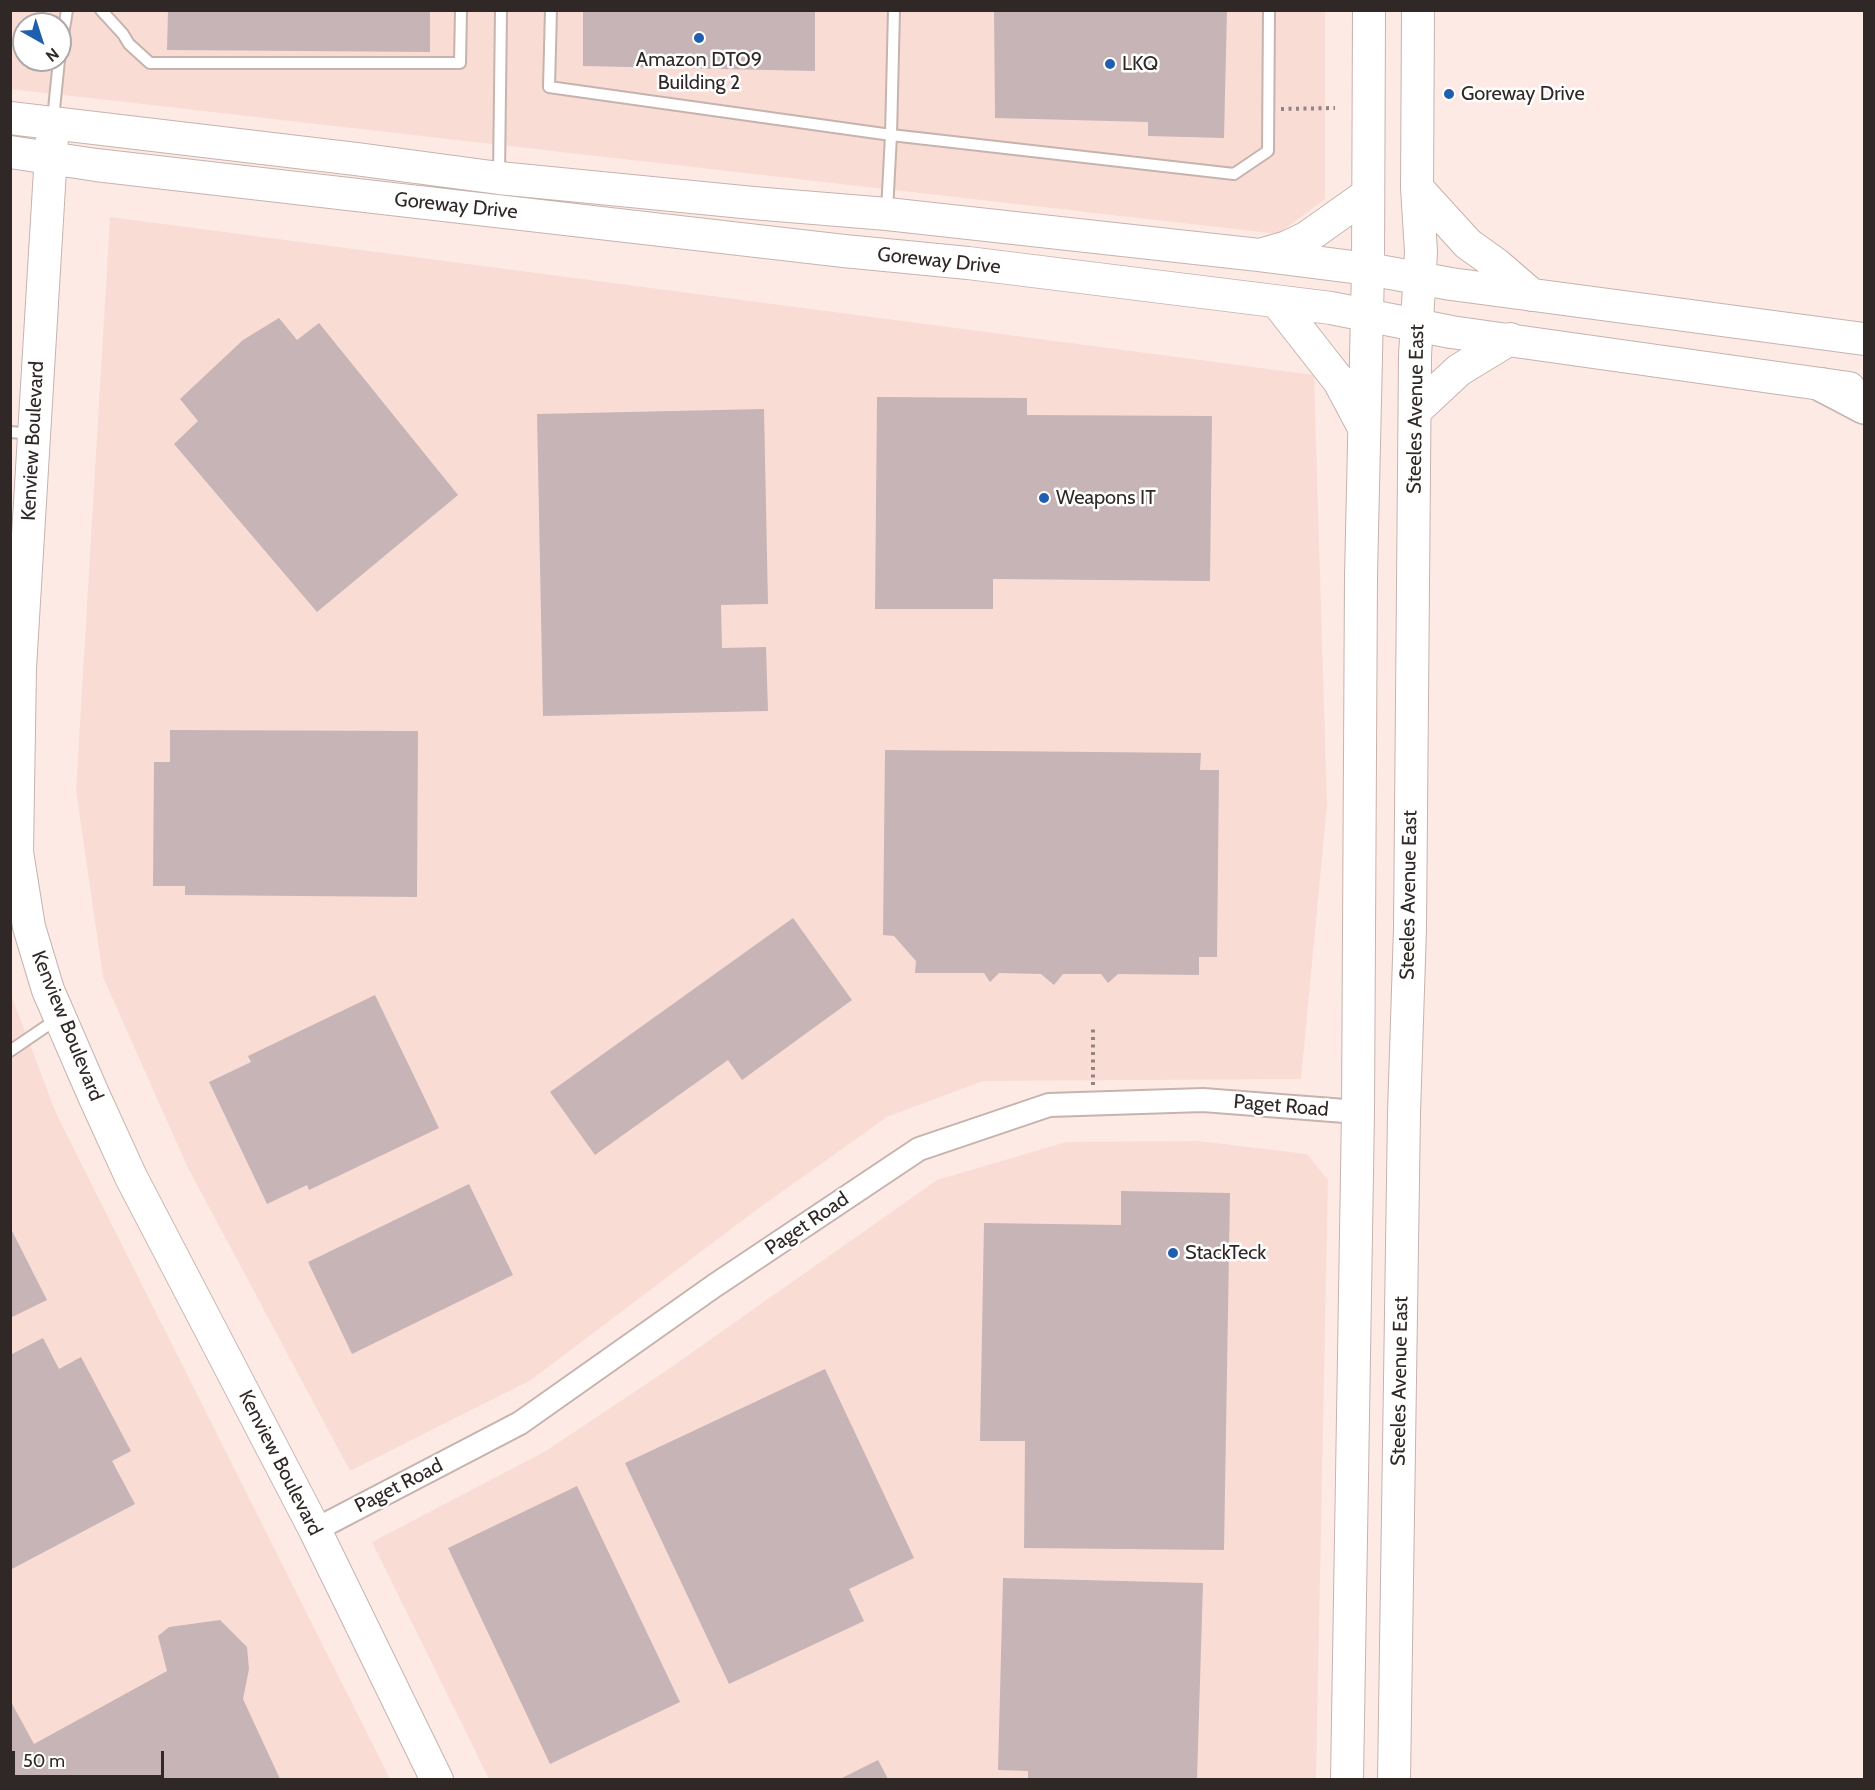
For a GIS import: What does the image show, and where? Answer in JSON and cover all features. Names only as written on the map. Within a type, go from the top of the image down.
[{"type":"highway","points":[[1822,385],[1864,407]]},
{"type":"main road","points":[[1347,1779],[1358,1112],[1361,576],[1368,269],[1369,10]]},
{"type":"main road","name":"Steeles Avenue East","points":[[1394,1779],[1404,1113],[1410,928],[1415,356],[1421,252],[1417,188],[1418,10]]},
{"type":"main road","name":"Goreway Drive","points":[[10,118],[499,178],[887,214],[1259,255],[1368,269],[1532,295],[1864,339]]},
{"type":"main road","name":"Kenview Boulevard","points":[[53,124],[22,433],[14,766],[17,852],[29,927],[48,990],[131,1176],[315,1530],[437,1779]]},
{"type":"main road","name":"Goreway Drive","points":[[10,152],[96,165],[844,251],[968,263],[1331,308],[1451,332],[1864,390]]},
{"type":"main road","points":[[1417,188],[1468,244],[1496,264],[1532,295]]},
{"type":"main road","points":[[1259,255],[1287,247],[1306,238],[1368,194]]},
{"type":"main road","points":[[1277,302],[1339,381],[1365,429]]},
{"type":"main road","points":[[1415,411],[1459,370],[1509,339]]},
{"type":"street","name":"Paget Road","points":[[315,1530],[520,1423],[714,1286],[918,1149],[1049,1105],[1203,1100],[1358,1112]]},
{"type":"lane","points":[[101,10],[129,44],[150,63],[460,63],[461,10]]},
{"type":"lane","points":[[499,178],[501,10]]},
{"type":"lane","points":[[551,10],[549,87],[891,135],[1234,174],[1268,152],[1269,10]]},
{"type":"lane","points":[[887,214],[894,10]]},
{"type":"lane","points":[[53,124],[58,72]]},
{"type":"lane","points":[[10,1052],[60,1018]]},
{"type":"path","points":[[1268,109],[1335,108]]},
{"type":"path","points":[[1093,1026],[1093,1103]]},
{"type":"shaded area","points":[[11,11],[1325,11],[1325,199],[1278,234],[11,89]]},
{"type":"shaded area","points":[[110,217],[1314,375],[1327,805],[1301,1079],[983,1081],[887,1117],[755,1211],[531,1380],[350,1471],[187,1166],[103,977],[76,790]]},
{"type":"shaded area","points":[[10,992],[56,1113],[390,1779],[11,1779]]},
{"type":"shaded area","points":[[1198,1141],[1307,1154],[1328,1180],[1316,1779],[489,1779],[372,1542],[544,1452],[667,1370],[937,1180],[1066,1142]]},
{"type":"building","points":[[168,10],[430,10],[430,52],[167,50]]},
{"type":"building","name":"Amazon DTO9 Building 2","points":[[583,10],[815,10],[815,71],[583,66]]},
{"type":"building","name":"LKQ","points":[[994,10],[1227,10],[1224,138],[1148,136],[1148,122],[995,118]]},
{"type":"building","points":[[279,318],[297,340],[319,323],[458,495],[317,612],[174,444],[198,421],[180,399],[243,340]]},
{"type":"building","name":"Weapons IT","points":[[877,397],[1027,398],[1027,415],[1212,416],[1210,581],[993,579],[993,609],[875,609]]},
{"type":"building","points":[[764,409],[768,604],[721,605],[722,648],[766,647],[768,711],[543,716],[537,414]]},
{"type":"building","points":[[170,730],[418,731],[417,897],[185,895],[185,886],[153,886],[154,762],[170,762]]},
{"type":"building","points":[[885,750],[1201,753],[1200,770],[1219,770],[1217,957],[1199,957],[1199,975],[1118,974],[1108,983],[1101,974],[1063,974],[1054,985],[1041,974],[999,973],[990,982],[984,973],[915,973],[916,961],[894,936],[883,935]]},
{"type":"building","points":[[793,918],[852,1000],[742,1080],[728,1060],[595,1155],[550,1092]]},
{"type":"building","points":[[375,995],[439,1128],[309,1190],[307,1185],[267,1204],[209,1082],[251,1062],[248,1056]]},
{"type":"building","points":[[469,1184],[513,1275],[352,1354],[308,1262]]},
{"type":"building","points":[[1121,1191],[1230,1193],[1224,1550],[1024,1548],[1025,1441],[980,1441],[984,1223],[1121,1225]]},
{"type":"building","points":[[10,1227],[47,1300],[10,1318]]},
{"type":"building","points":[[43,1338],[59,1369],[81,1357],[131,1451],[112,1461],[135,1504],[10,1570],[10,1355]]},
{"type":"building","points":[[825,1369],[914,1558],[849,1589],[864,1621],[729,1684],[625,1463]]},
{"type":"building","points":[[577,1486],[680,1702],[550,1764],[448,1548]]},
{"type":"building","points":[[1003,1578],[1203,1583],[1197,1779],[1028,1779],[1028,1771],[998,1770]]},
{"type":"building","points":[[220,1620],[247,1647],[249,1669],[243,1699],[280,1779],[10,1779],[10,1700],[34,1744],[167,1671],[158,1636],[169,1627]]},
{"type":"building","points":[[878,1760],[888,1779],[840,1779]]},
{"type":"place","name":"Amazon DTO9 Building 2","points":[[699,38]]},
{"type":"place","name":"LKQ","points":[[1110,64]]},
{"type":"place","name":"Goreway Drive","points":[[1449,94]]},
{"type":"place","name":"Weapons IT","points":[[1044,498]]},
{"type":"place","name":"StackTeck","points":[[1173,1253]]}]
